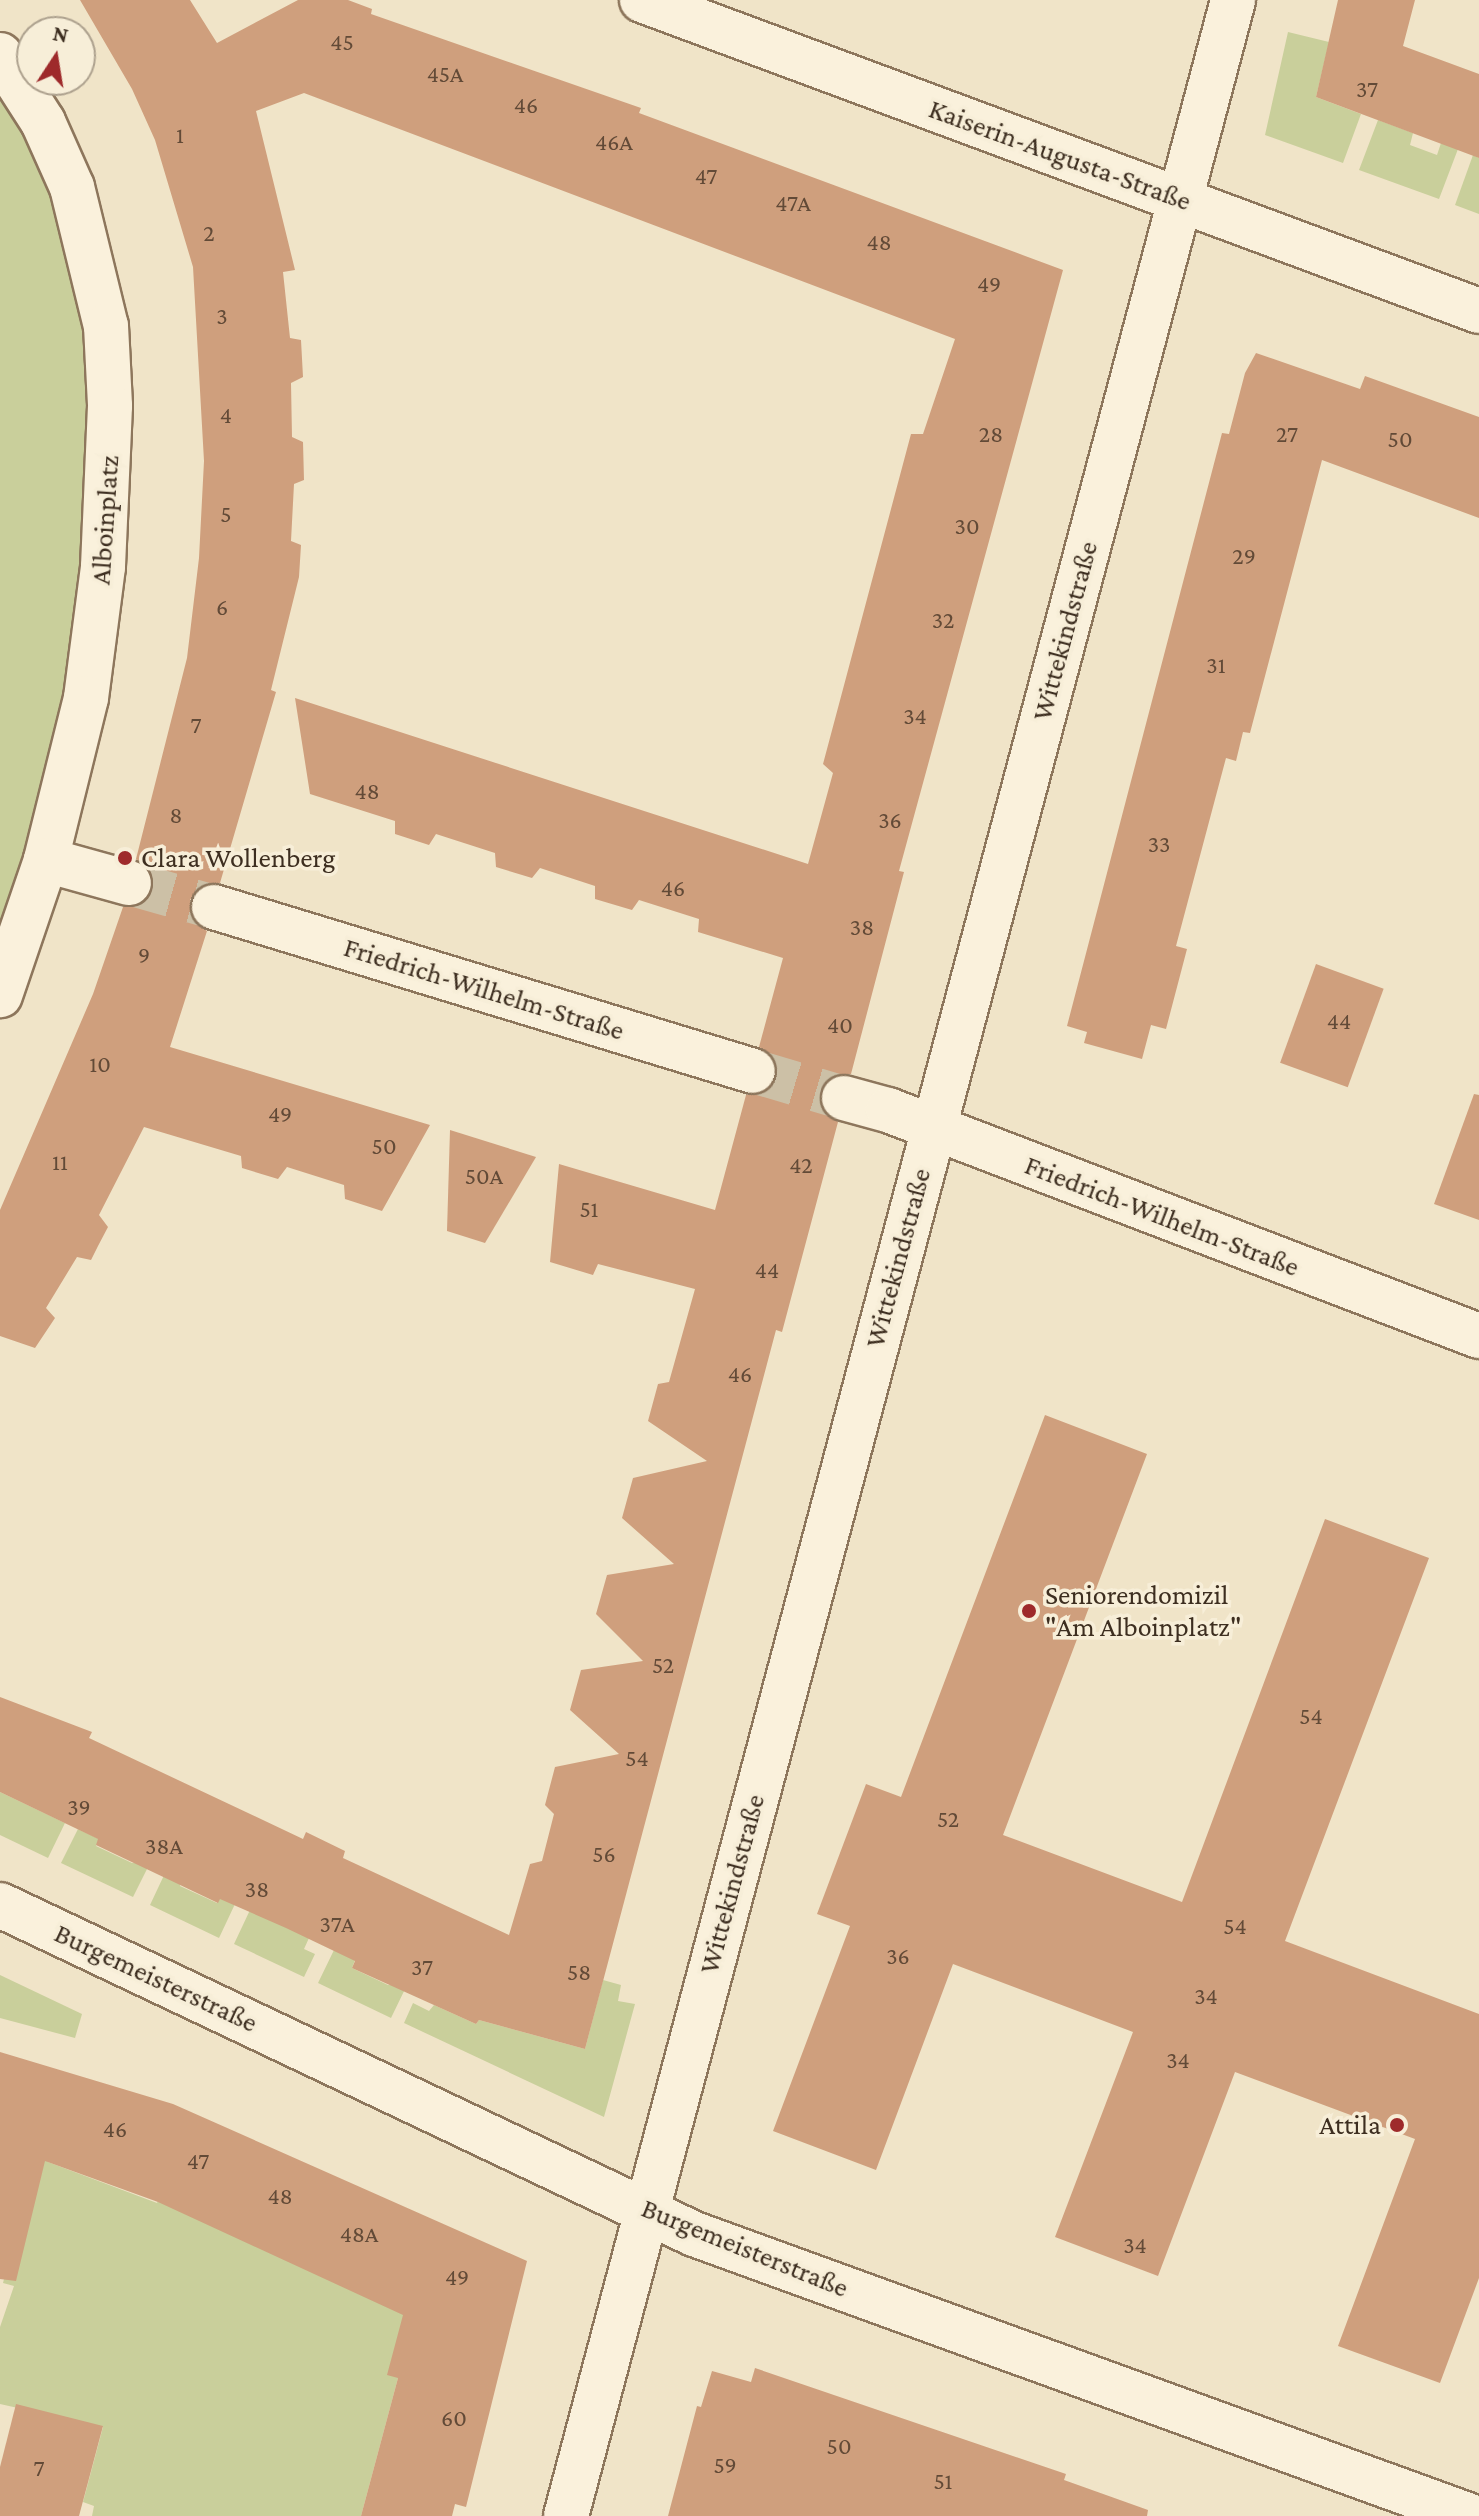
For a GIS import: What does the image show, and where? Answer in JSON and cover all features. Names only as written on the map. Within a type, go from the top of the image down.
[{"type":"street","name":"Kaiserin-Augusta-Straße","points":[[642,0],[1479,311]]},
{"type":"street","name":"Wittekindstraße","points":[[566,2516],[1233,0]]},
{"type":"street","name":"Alboinplatz","points":[[0,55],[43,122],[72,187],[92,251],[107,339],[110,476],[96,636],[72,765],[46,860],[0,995]]},
{"type":"street","points":[[46,860],[129,883]]},
{"type":"street","name":"Friedrich-Wilhelm-Straße","points":[[214,907],[753,1071]]},
{"type":"street","name":"Friedrich-Wilhelm-Straße","points":[[844,1098],[1479,1336]]},
{"type":"street","name":"Burgemeisterstraße","points":[[0,1905],[714,2242],[1470,2516]]},
{"type":"green space","points":[[1288,32],[1329,42],[1316,97],[1361,114],[1343,163],[1265,135]]},
{"type":"green space","points":[[0,82],[39,149],[79,267],[94,435],[73,674],[0,952]]},
{"type":"green space","points":[[1378,120],[1413,133],[1410,145],[1437,155],[1441,143],[1458,149],[1439,199],[1359,170]]},
{"type":"green space","points":[[1473,155],[1479,158],[1479,214],[1455,205]]},
{"type":"green space","points":[[0,1792],[65,1823],[48,1858],[0,1835]]},
{"type":"green space","points":[[78,1829],[99,1839],[96,1846],[132,1863],[150,1863],[133,1897],[61,1863]]},
{"type":"green space","points":[[166,1871],[182,1879],[180,1886],[217,1903],[221,1896],[235,1904],[219,1938],[150,1905]]},
{"type":"green space","points":[[250,1910],[309,1938],[304,1949],[315,1954],[304,1977],[234,1944]]},
{"type":"green space","points":[[334,1950],[355,1960],[352,1968],[388,1985],[407,1985],[391,2018],[318,1983]]},
{"type":"green space","points":[[0,1975],[82,2014],[75,2038],[0,2018]]},
{"type":"green space","points":[[603,1980],[621,1985],[618,2001],[635,2004],[604,2117],[404,2023],[413,2003],[429,2011],[434,2005],[476,2024],[479,2020],[585,2049]]},
{"type":"green space","points":[[23,2142],[48,2162],[157,2203],[162,2192],[405,2303],[398,2378],[361,2516],[92,2516],[94,2506],[83,2502],[103,2427],[0,2404],[0,2327],[14,2286],[3,2283],[18,2222]]},
{"type":"building","points":[[80,0],[190,0],[217,43],[298,0],[348,0],[372,9],[371,14],[641,108],[639,113],[1063,270],[899,871],[904,872],[851,1074],[837,1074],[820,1091],[820,1105],[838,1122],[782,1332],[776,1330],[585,2049],[479,2020],[476,2024],[352,1968],[355,1961],[286,1928],[220,1899],[218,1903],[96,1845],[98,1839],[0,1792],[0,1697],[92,1732],[89,1738],[303,1839],[306,1832],[345,1851],[343,1858],[509,1935],[530,1864],[542,1861],[554,1814],[545,1805],[555,1767],[619,1754],[570,1710],[581,1670],[643,1661],[596,1614],[607,1575],[674,1564],[622,1518],[633,1478],[707,1461],[648,1421],[658,1384],[669,1382],[695,1289],[598,1264],[593,1275],[550,1262],[559,1164],[715,1210],[746,1095],[769,1090],[777,1078],[772,1055],[759,1047],[783,958],[698,932],[699,919],[639,900],[632,910],[595,899],[595,886],[540,868],[532,878],[496,867],[495,853],[436,834],[429,845],[395,834],[395,821],[310,794],[295,698],[808,864],[833,773],[823,764],[911,434],[923,434],[955,339],[304,93],[256,111],[295,270],[283,272],[290,338],[301,340],[303,377],[291,383],[292,437],[303,442],[304,480],[294,484],[291,541],[301,545],[299,577],[271,690],[276,692],[220,883],[198,888],[190,900],[195,923],[207,931],[170,1047],[430,1125],[382,1211],[345,1199],[344,1185],[287,1167],[278,1179],[242,1168],[241,1156],[144,1127],[99,1215],[108,1227],[91,1260],[77,1257],[46,1308],[55,1318],[35,1348],[0,1336],[0,1210],[93,994],[123,907],[146,901],[153,889],[147,866],[136,859],[187,658],[199,558],[204,461],[193,267],[155,140],[132,89],[96,27],[96,16],[89,16]]},
{"type":"building","points":[[1338,0],[1415,0],[1403,46],[1479,74],[1479,158],[1316,97]]},
{"type":"building","points":[[1256,353],[1360,389],[1365,376],[1479,417],[1479,518],[1322,460],[1250,733],[1243,732],[1236,761],[1226,758],[1176,946],[1187,949],[1166,1029],[1151,1025],[1142,1059],[1084,1043],[1087,1032],[1067,1026],[1222,433],[1229,434],[1245,373]]},
{"type":"building","points":[[1316,964],[1384,989],[1348,1087],[1280,1063]]},
{"type":"building","points":[[1474,1094],[1479,1095],[1479,1220],[1434,1204]]},
{"type":"building","points":[[450,1130],[536,1157],[485,1243],[447,1231]]},
{"type":"building","points":[[1045,1415],[1147,1454],[1003,1835],[1182,1902],[1325,1519],[1429,1558],[1285,1941],[1479,2014],[1479,2278],[1440,2383],[1338,2346],[1415,2139],[1235,2072],[1158,2276],[1055,2237],[1133,2032],[953,1964],[876,2170],[773,2131],[850,1926],[817,1914],[866,1784],[901,1797]]},
{"type":"building","points":[[0,2052],[173,2104],[527,2261],[466,2507],[455,2504],[452,2516],[361,2516],[398,2378],[387,2375],[403,2315],[158,2202],[45,2161],[16,2281],[0,2279]]},
{"type":"building","points":[[755,2368],[1066,2474],[1064,2480],[1148,2510],[1147,2516],[668,2516],[697,2406],[701,2407],[712,2371],[751,2382]]},
{"type":"building","points":[[16,2404],[103,2426],[79,2516],[0,2516],[0,2467]]},
{"type":"tunnel","points":[[129,883],[214,907]]},
{"type":"tunnel","points":[[753,1071],[844,1098]]},
{"type":"place","name":"Clara Wollenberg","points":[[125,858]]},
{"type":"place","name":"Seniorendomizil \"Am Alboinplatz\"","points":[[1029,1611]]},
{"type":"place","name":"Attila","points":[[1397,2125]]}]
